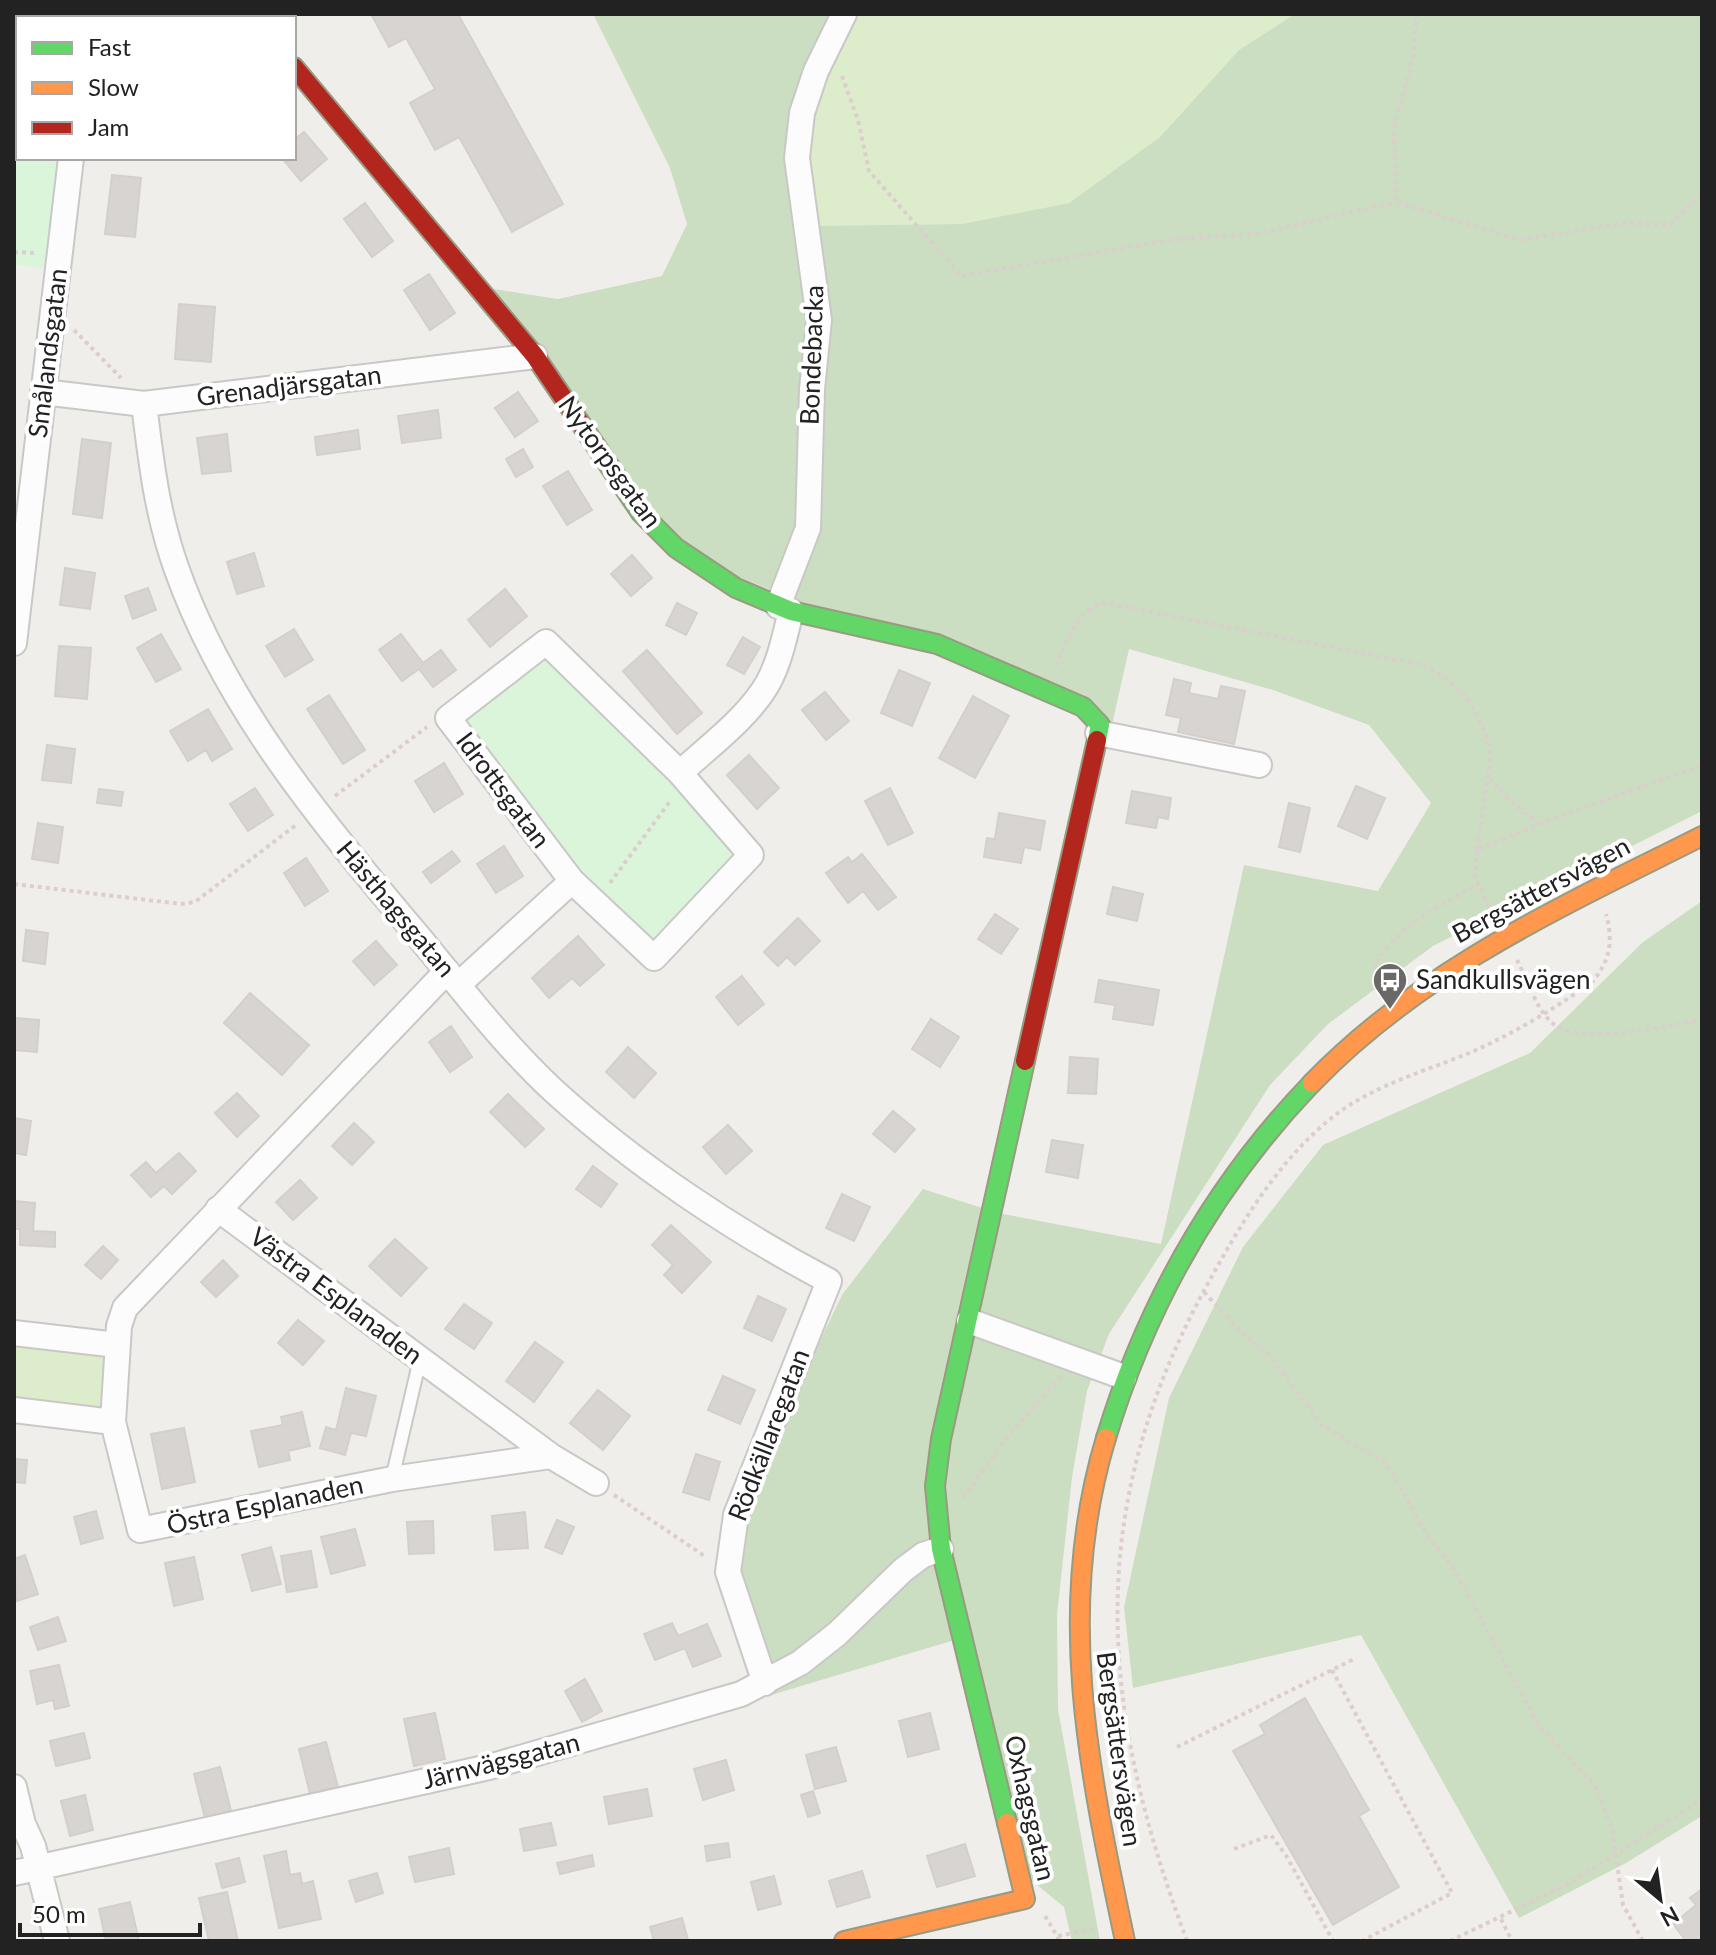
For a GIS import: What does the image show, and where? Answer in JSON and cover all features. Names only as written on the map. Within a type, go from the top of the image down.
[{"type":"street","name":"Bondebacka","points":[[785,609],[808,528],[812,389],[819,320],[797,158],[802,113],[816,71],[844,14]]},
{"type":"street","name":"Nytorpsgatan","points":[[296,69],[535,356],[641,513],[676,548],[707,572],[785,609],[937,644],[1046,690],[1095,716],[1098,733]]},
{"type":"street","name":"Smålandsgatan","points":[[14,643],[71,160]]},
{"type":"street","name":"Grenadjärsgatan","points":[[43,392],[144,404],[535,356]]},
{"type":"street","name":"Hästhagsgatan","points":[[144,404],[157,506],[177,571],[226,675],[256,726],[316,811],[516,1052],[605,1134],[731,1224],[829,1281]]},
{"type":"street","points":[[684,777],[767,685],[779,659],[785,609]]},
{"type":"street","name":"Idrottsgatan","points":[[546,642],[684,777],[751,855],[654,958],[572,881],[448,718],[546,642]]},
{"type":"street","points":[[939,1540],[937,1462],[1098,733],[1259,765]]},
{"type":"street","name":"Bergsättersvägen","points":[[1125,1941],[1088,1751],[1078,1660],[1080,1559],[1087,1513],[1124,1377],[1150,1313],[1193,1231],[1241,1160],[1341,1050],[1451,968],[1702,836]]},
{"type":"street","points":[[14,1410],[113,1422],[117,1345],[125,1308],[218,1209],[453,978],[572,881]]},
{"type":"street","name":"Västra Esplanaden","points":[[218,1209],[551,1456],[596,1483]]},
{"type":"street","name":"Rödkällaregatan","points":[[765,1683],[728,1572],[736,1515],[829,1281]]},
{"type":"street","points":[[969,1321],[1124,1377]]},
{"type":"street","points":[[14,1333],[117,1345]]},
{"type":"street","name":"Östra Esplanaden","points":[[113,1422],[140,1530],[392,1479],[551,1456]]},
{"type":"street","name":"Järnvägsgatan","points":[[14,1873],[489,1767],[741,1694],[800,1663],[837,1634],[939,1540]]},
{"type":"street","name":"Oxhagsgatan","points":[[844,1941],[1025,1899],[939,1540]]},
{"type":"street","points":[[14,1787],[57,1941]]},
{"type":"lane","points":[[392,1479],[402,1424],[420,1359]]},
{"type":"path","points":[[1396,202],[1394,128],[1413,57],[1417,14]]},
{"type":"path","points":[[1497,14],[1521,14]]},
{"type":"path","points":[[840,66],[858,120],[869,171],[961,276],[1170,240],[1261,233],[1396,202],[1519,240],[1624,223],[1670,225],[1702,193]]},
{"type":"path","points":[[52,321],[71,327],[88,341],[144,404]]},
{"type":"path","points":[[1046,690],[1079,619],[1097,604],[1116,603],[1423,665],[1467,697],[1485,732],[1491,753],[1490,779],[1474,867],[1478,884],[1499,924]]},
{"type":"path","points":[[14,884],[181,904],[195,902],[434,722],[448,718]]},
{"type":"path","points":[[1477,850],[1539,824],[1702,765]]},
{"type":"path","points":[[591,902],[618,875],[684,777]]},
{"type":"path","points":[[1490,779],[1539,824]]},
{"type":"path","points":[[1381,988],[1374,970],[1386,948],[1424,916],[1478,884]]},
{"type":"path","points":[[1187,1941],[1151,1841],[1118,1668],[1116,1614],[1118,1550],[1130,1490],[1167,1372],[1204,1292],[1260,1196],[1323,1125],[1352,1103],[1386,1085],[1474,1051],[1544,1014],[1593,981],[1602,970],[1611,945],[1606,914]]},
{"type":"path","points":[[1512,951],[1544,1014],[1561,1029],[1606,1034],[1702,1020]]},
{"type":"path","points":[[1204,1292],[1237,1328],[1270,1356],[1322,1425],[1386,1463],[1429,1538],[1454,1569],[1540,1728],[1595,1785],[1612,1828],[1623,1905],[1643,1941]]},
{"type":"path","points":[[939,1540],[1009,1435],[1077,1360]]},
{"type":"path","points":[[596,1483],[728,1572]]},
{"type":"path","points":[[1177,1747],[1354,1659]]},
{"type":"path","points":[[1332,1670],[1452,1893],[1362,1941]]},
{"type":"path","points":[[1450,1941],[1501,1919],[1616,1855],[1702,1800]]},
{"type":"path","points":[[1234,1849],[1271,1835],[1287,1857],[1333,1941]]},
{"type":"path","points":[[1501,1919],[1512,1941]]},
{"type":"path","points":[[1058,1936],[1093,1929]]},
{"type":"green space","points":[[14,14],[81,14],[16,16],[16,160],[69,160],[60,271],[14,264]]},
{"type":"green space","points":[[593,14],[839,14],[797,136],[805,226],[962,224],[1069,203],[1160,137],[1239,50],[1295,14],[1702,14],[1702,811],[1433,946],[1328,1024],[1270,1085],[1109,1334],[1087,1391],[1072,1477],[1057,1615],[1058,1709],[1100,1941],[1072,1941],[1064,1907],[1015,1867],[958,1639],[751,1701],[751,1639],[731,1577],[743,1501],[842,1295],[923,1189],[998,1213],[1161,1244],[1244,865],[1378,891],[1431,803],[1369,725],[1273,690],[1129,649],[1107,747],[1080,712],[663,547],[480,287],[558,299],[662,276],[687,224],[670,168]]},
{"type":"green space","points":[[839,14],[1295,14],[1239,50],[1160,137],[1069,203],[962,224],[804,226],[797,136]]},
{"type":"green space","points":[[549,659],[749,859],[655,955],[579,891],[449,719]]},
{"type":"green space","points":[[1702,901],[1702,1816],[1626,1863],[1519,1918],[1361,1635],[1133,1688],[1124,1607],[1169,1398],[1243,1247],[1323,1145],[1530,1053],[1643,942]]},
{"type":"green space","points":[[14,1338],[118,1350],[115,1424],[14,1413]]},
{"type":"building","points":[[371,14],[458,14],[563,204],[512,232],[459,137],[435,150],[410,103],[435,89],[406,38],[389,47]]},
{"type":"building","points":[[304,132],[327,159],[301,181],[284,160],[296,160],[296,138]]},
{"type":"building","points":[[112,175],[141,178],[135,237],[105,234]]},
{"type":"building","points":[[365,203],[393,241],[372,257],[344,219]]},
{"type":"building","points":[[429,274],[455,313],[430,330],[404,290]]},
{"type":"building","points":[[179,304],[215,307],[211,362],[175,359]]},
{"type":"building","points":[[518,392],[538,421],[515,437],[495,408]]},
{"type":"building","points":[[438,410],[441,438],[402,443],[398,416]]},
{"type":"building","points":[[358,430],[360,449],[317,455],[315,437]]},
{"type":"building","points":[[227,434],[231,471],[202,474],[197,438]]},
{"type":"building","points":[[82,439],[111,443],[102,518],[73,514]]},
{"type":"building","points":[[523,449],[533,467],[516,477],[506,459]]},
{"type":"building","points":[[568,471],[592,510],[567,525],[543,486]]},
{"type":"building","points":[[254,553],[264,586],[237,594],[227,562]]},
{"type":"building","points":[[632,555],[652,578],[631,596],[611,574]]},
{"type":"building","points":[[65,568],[95,573],[90,609],[60,605]]},
{"type":"building","points":[[148,588],[156,610],[133,619],[125,596]]},
{"type":"building","points":[[505,589],[527,616],[490,647],[468,620]]},
{"type":"building","points":[[677,603],[697,613],[686,635],[666,625]]},
{"type":"building","points":[[294,629],[313,660],[285,677],[266,646]]},
{"type":"building","points":[[161,634],[181,669],[156,682],[137,648]]},
{"type":"building","points":[[401,634],[423,663],[441,650],[456,670],[433,687],[419,669],[402,681],[379,650]]},
{"type":"building","points":[[743,637],[760,647],[744,674],[727,665]]},
{"type":"building","points":[[59,646],[91,648],[87,699],[55,696]]},
{"type":"building","points":[[647,650],[702,713],[677,734],[623,671]]},
{"type":"building","points":[[899,670],[930,683],[912,726],[881,713]]},
{"type":"building","points":[[1174,679],[1191,683],[1189,693],[1218,699],[1221,686],[1245,691],[1234,744],[1178,732],[1181,718],[1166,715]]},
{"type":"building","points":[[825,692],[849,721],[826,740],[802,710]]},
{"type":"building","points":[[329,695],[365,750],[343,764],[307,709]]},
{"type":"building","points":[[973,696],[1009,716],[975,778],[939,758]]},
{"type":"building","points":[[208,709],[232,749],[212,761],[206,750],[188,761],[170,731]]},
{"type":"building","points":[[47,745],[75,749],[71,783],[42,780]]},
{"type":"building","points":[[749,755],[779,788],[757,809],[727,775]]},
{"type":"building","points":[[444,763],[463,794],[434,812],[415,781]]},
{"type":"building","points":[[1356,786],[1385,798],[1367,839],[1338,826]]},
{"type":"building","points":[[255,788],[273,815],[248,831],[230,804]]},
{"type":"building","points":[[890,788],[913,833],[888,845],[865,801]]},
{"type":"building","points":[[99,789],[123,792],[121,806],[97,803]]},
{"type":"building","points":[[1132,791],[1171,798],[1168,819],[1158,817],[1156,828],[1126,823]]},
{"type":"building","points":[[1289,803],[1310,808],[1300,852],[1279,847]]},
{"type":"building","points":[[999,813],[1045,821],[1040,850],[1024,847],[1021,863],[984,857],[987,838],[995,839]]},
{"type":"building","points":[[38,823],[63,827],[58,863],[32,859]]},
{"type":"building","points":[[504,846],[523,876],[496,893],[477,864]]},
{"type":"building","points":[[452,851],[460,861],[431,883],[423,872]]},
{"type":"building","points":[[862,854],[896,897],[878,910],[863,891],[848,903],[826,873],[848,857],[852,862]]},
{"type":"building","points":[[306,858],[328,891],[305,906],[284,873]]},
{"type":"building","points":[[1113,887],[1143,894],[1137,921],[1107,914]]},
{"type":"building","points":[[995,914],[1018,929],[1001,954],[978,939]]},
{"type":"building","points":[[798,918],[820,941],[795,965],[787,957],[778,966],[764,952]]},
{"type":"building","points":[[26,930],[48,933],[45,964],[23,961]]},
{"type":"building","points":[[578,936],[604,965],[580,986],[572,978],[549,998],[532,978]]},
{"type":"building","points":[[376,941],[397,965],[374,985],[353,961]]},
{"type":"building","points":[[742,976],[764,1004],[738,1025],[716,997]]},
{"type":"building","points":[[1099,980],[1159,990],[1153,1025],[1113,1019],[1115,1005],[1095,1002]]},
{"type":"building","points":[[250,993],[309,1045],[282,1075],[224,1023]]},
{"type":"building","points":[[15,1018],[39,1020],[37,1052],[14,1050]]},
{"type":"building","points":[[931,1019],[959,1037],[940,1067],[912,1049]]},
{"type":"building","points":[[451,1026],[472,1057],[450,1072],[429,1042]]},
{"type":"building","points":[[628,1047],[656,1073],[634,1098],[606,1072]]},
{"type":"building","points":[[1070,1057],[1098,1059],[1096,1094],[1068,1093]]},
{"type":"building","points":[[237,1093],[259,1116],[237,1137],[215,1113]]},
{"type":"building","points":[[508,1094],[544,1129],[525,1147],[490,1112]]},
{"type":"building","points":[[893,1111],[915,1129],[895,1152],[873,1134]]},
{"type":"building","points":[[14,1118],[31,1121],[26,1155],[14,1153]]},
{"type":"building","points":[[354,1123],[374,1142],[352,1165],[332,1146]]},
{"type":"building","points":[[728,1125],[752,1151],[726,1174],[703,1147]]},
{"type":"building","points":[[1052,1140],[1083,1145],[1078,1178],[1046,1172]]},
{"type":"building","points":[[179,1153],[196,1171],[172,1194],[164,1186],[151,1197],[131,1175],[146,1162],[156,1173]]},
{"type":"building","points":[[593,1166],[617,1184],[601,1207],[576,1189]]},
{"type":"building","points":[[300,1180],[317,1198],[293,1220],[276,1202]]},
{"type":"building","points":[[842,1194],[870,1207],[854,1241],[826,1228]]},
{"type":"building","points":[[14,1201],[35,1203],[33,1231],[55,1232],[55,1247],[20,1245],[20,1229],[14,1229]]},
{"type":"building","points":[[671,1225],[711,1262],[682,1293],[664,1275],[673,1265],[652,1245]]},
{"type":"building","points":[[395,1239],[427,1268],[401,1296],[369,1266]]},
{"type":"building","points":[[103,1246],[118,1260],[101,1279],[85,1265]]},
{"type":"building","points":[[223,1260],[238,1276],[216,1297],[201,1282]]},
{"type":"building","points":[[758,1296],[786,1309],[772,1341],[744,1328]]},
{"type":"building","points":[[464,1304],[492,1323],[474,1349],[445,1329]]},
{"type":"building","points":[[298,1320],[324,1341],[303,1365],[278,1343]]},
{"type":"building","points":[[535,1342],[563,1362],[534,1402],[506,1381]]},
{"type":"building","points":[[723,1376],[755,1390],[740,1424],[708,1410]]},
{"type":"building","points":[[346,1388],[376,1396],[366,1436],[351,1433],[345,1455],[320,1448],[326,1427],[336,1430]]},
{"type":"building","points":[[598,1390],[630,1416],[603,1450],[570,1423]]},
{"type":"building","points":[[302,1412],[310,1446],[288,1451],[290,1460],[259,1467],[251,1431],[283,1425],[281,1417]]},
{"type":"building","points":[[184,1428],[195,1482],[162,1489],[151,1434]]},
{"type":"building","points":[[696,1454],[720,1462],[709,1500],[683,1492]]},
{"type":"building","points":[[14,1459],[27,1460],[25,1483],[14,1482]]},
{"type":"building","points":[[96,1511],[103,1538],[81,1544],[74,1517]]},
{"type":"building","points":[[525,1512],[528,1548],[495,1550],[492,1516]]},
{"type":"building","points":[[557,1520],[574,1527],[562,1554],[545,1547]]},
{"type":"building","points":[[433,1521],[434,1553],[409,1554],[407,1522]]},
{"type":"building","points":[[355,1529],[365,1565],[331,1574],[321,1537]]},
{"type":"building","points":[[271,1547],[281,1584],[252,1591],[242,1555]]},
{"type":"building","points":[[311,1551],[317,1587],[287,1592],[281,1556]]},
{"type":"building","points":[[25,1555],[38,1594],[17,1601],[14,1559]]},
{"type":"building","points":[[194,1557],[203,1599],[174,1606],[165,1563]]},
{"type":"building","points":[[58,1617],[66,1641],[38,1650],[30,1627]]},
{"type":"building","points":[[672,1623],[678,1636],[707,1624],[721,1656],[693,1667],[685,1648],[655,1660],[644,1634]]},
{"type":"building","points":[[59,1665],[69,1706],[55,1709],[53,1700],[37,1704],[30,1671]]},
{"type":"building","points":[[585,1679],[602,1711],[582,1722],[565,1691]]},
{"type":"building","points":[[1305,1698],[1369,1810],[1359,1816],[1399,1887],[1333,1925],[1233,1751],[1265,1734],[1260,1725]]},
{"type":"building","points":[[435,1713],[445,1759],[414,1766],[404,1719]]},
{"type":"building","points":[[930,1713],[939,1749],[908,1757],[899,1721]]},
{"type":"building","points":[[84,1733],[90,1758],[56,1766],[50,1741]]},
{"type":"building","points":[[326,1742],[338,1787],[310,1794],[299,1749]]},
{"type":"building","points":[[836,1747],[846,1781],[815,1789],[806,1755]]},
{"type":"building","points":[[726,1760],[734,1790],[703,1800],[694,1769]]},
{"type":"building","points":[[220,1767],[231,1811],[205,1818],[194,1774]]},
{"type":"building","points":[[647,1789],[652,1816],[609,1824],[604,1797]]},
{"type":"building","points":[[813,1791],[820,1813],[808,1817],[801,1795]]},
{"type":"building","points":[[85,1795],[93,1830],[70,1836],[61,1801]]},
{"type":"building","points":[[551,1823],[556,1845],[524,1851],[520,1829]]},
{"type":"building","points":[[728,1843],[730,1857],[707,1861],[705,1846]]},
{"type":"building","points":[[965,1844],[975,1876],[937,1887],[927,1856]]},
{"type":"building","points":[[449,1848],[454,1874],[415,1882],[409,1857]]},
{"type":"building","points":[[286,1851],[290,1875],[300,1873],[302,1884],[313,1881],[321,1919],[279,1928],[264,1856]]},
{"type":"building","points":[[592,1855],[594,1866],[560,1874],[557,1863]]},
{"type":"building","points":[[239,1858],[245,1882],[222,1888],[216,1864]]},
{"type":"building","points":[[862,1871],[870,1897],[837,1907],[829,1881]]},
{"type":"building","points":[[377,1873],[383,1893],[356,1902],[349,1881]]},
{"type":"building","points":[[774,1876],[781,1904],[758,1910],[751,1882]]},
{"type":"building","points":[[1702,1889],[1702,1941],[1686,1941],[1673,1924],[1696,1905],[1690,1898]]},
{"type":"building","points":[[227,1892],[238,1941],[209,1941],[199,1898]]},
{"type":"building","points":[[130,1902],[139,1941],[106,1941],[99,1909]]},
{"type":"building","points":[[682,1918],[688,1940],[654,1941],[650,1927]]},
{"type":"traffic: fast","points":[[585,430],[641,513],[676,548],[736,588],[791,611],[937,644],[1083,707],[1100,725],[1097,740]]},
{"type":"traffic: fast","points":[[1007,1823],[941,1549],[935,1486],[941,1439],[1025,1061]]},
{"type":"traffic: fast","points":[[1106,1438],[1142,1340],[1188,1248],[1244,1163],[1312,1083]]},
{"type":"traffic: slow","points":[[1312,1083],[1400,1006],[1447,973],[1547,915],[1702,836]]},
{"type":"traffic: slow","points":[[1106,1438],[1090,1502],[1082,1565],[1082,1690],[1089,1752],[1125,1941]]},
{"type":"traffic: slow","points":[[844,1941],[1025,1899],[1007,1823]]},
{"type":"traffic: jam","points":[[296,69],[535,356],[585,430]]},
{"type":"traffic: jam","points":[[1025,1061],[1097,740]]},
{"type":"place","name":"Sandkullsvägen","points":[[1390,1011]]}]
